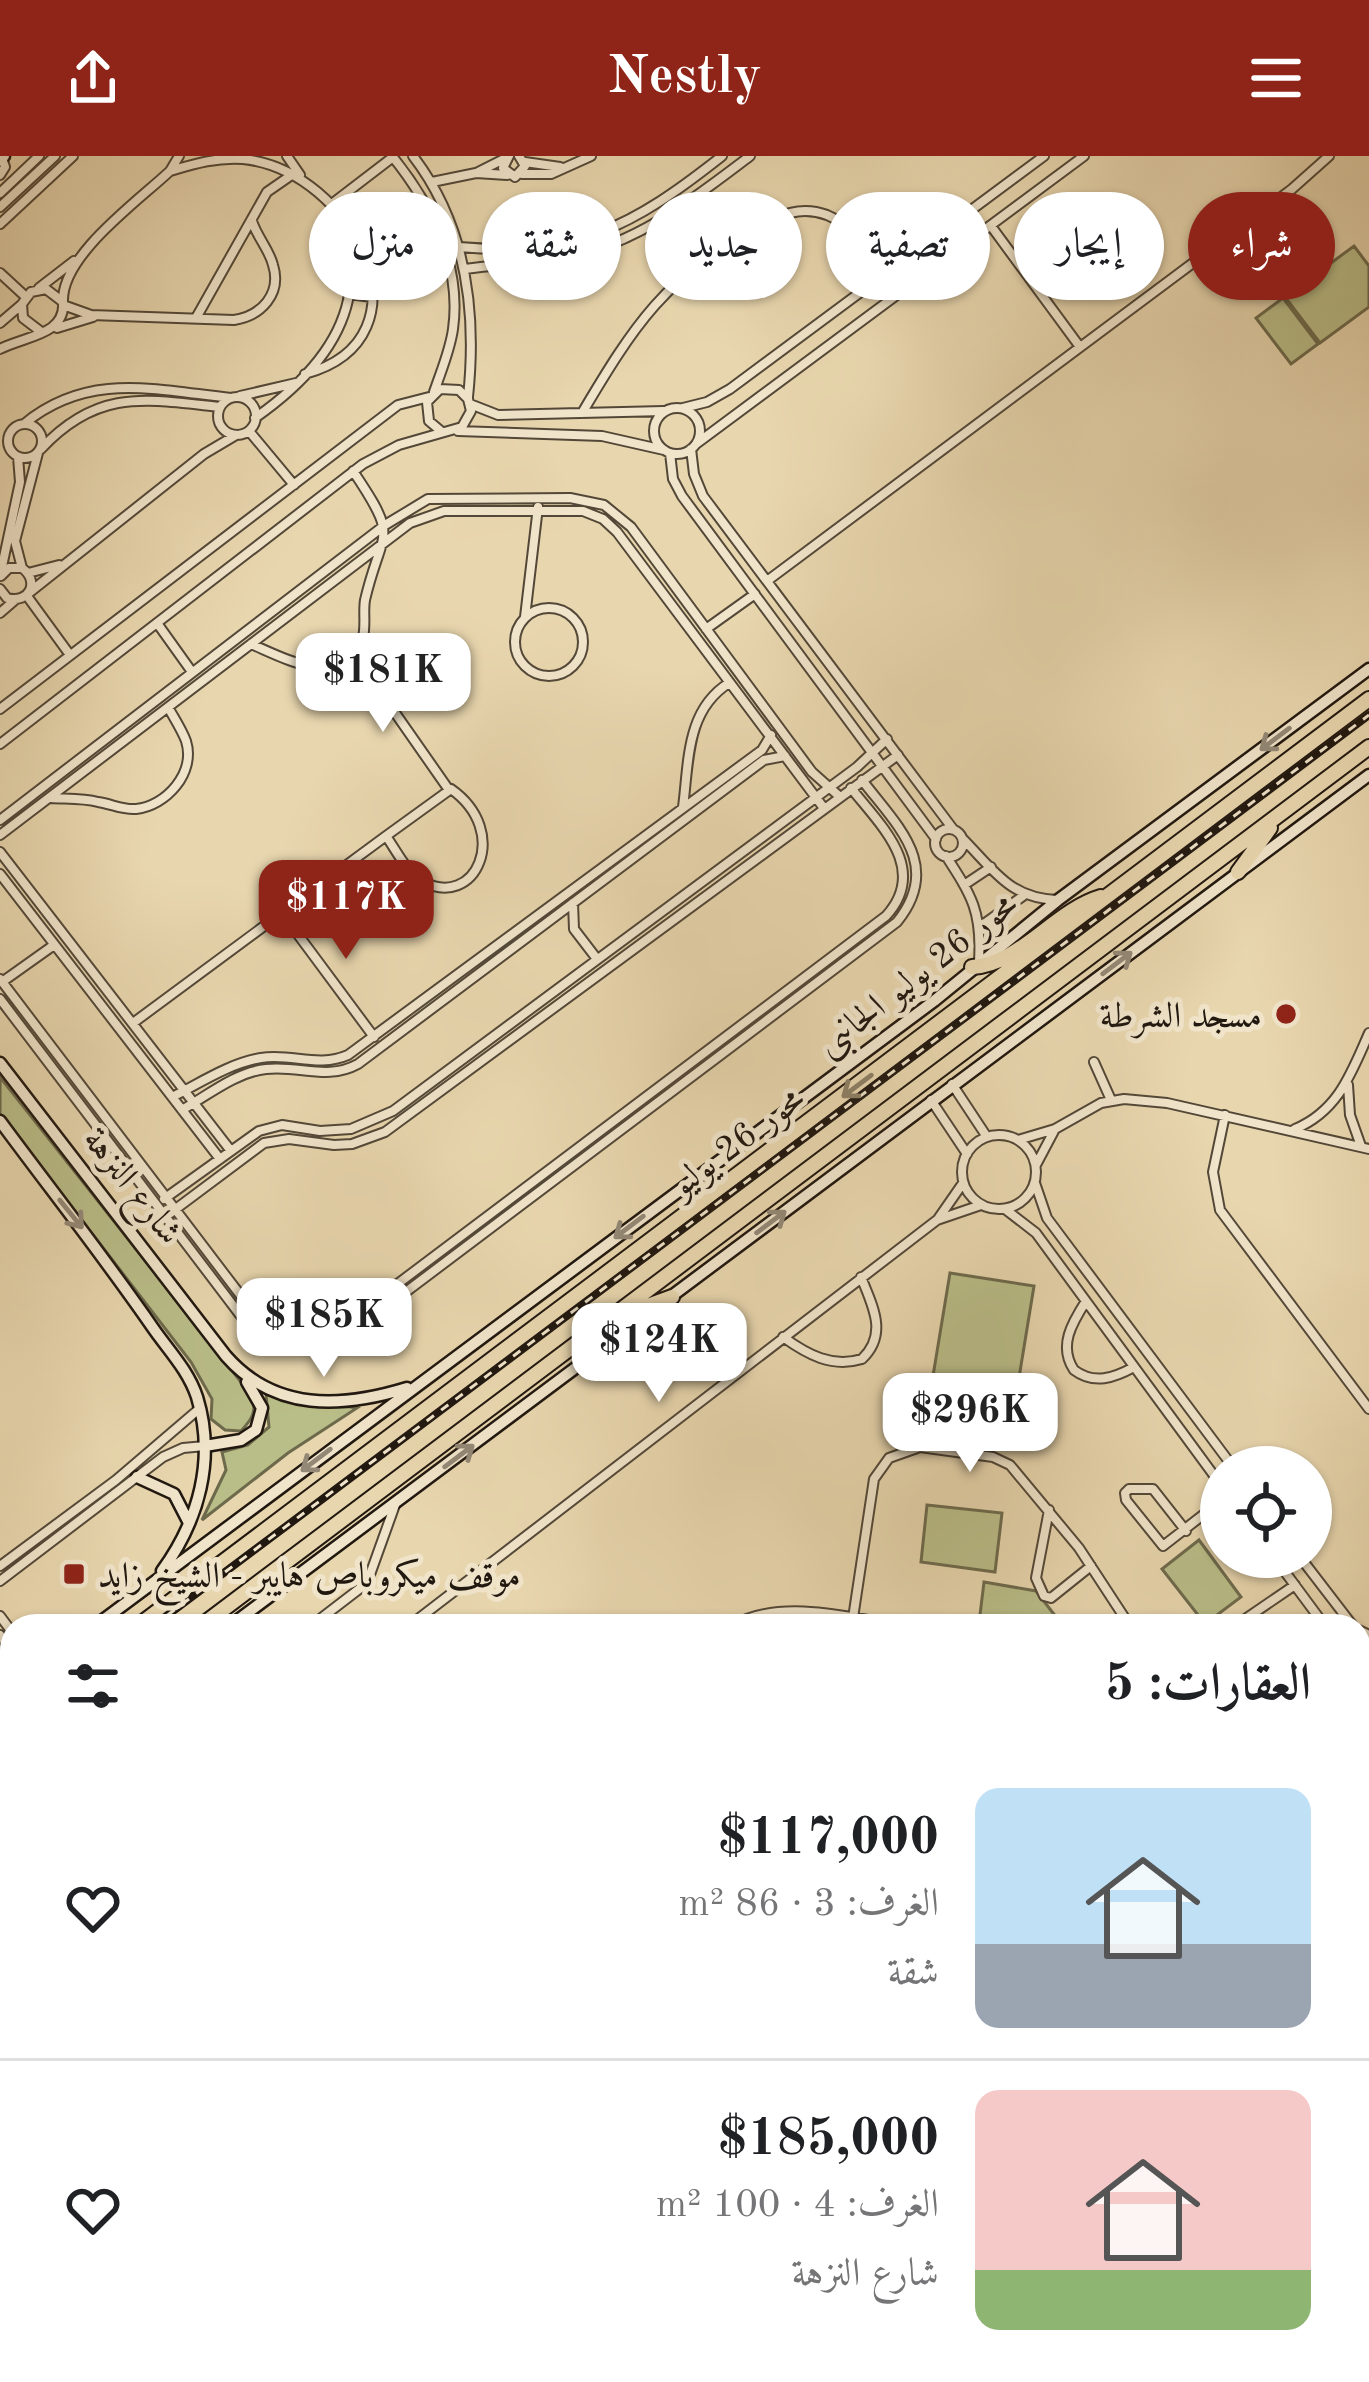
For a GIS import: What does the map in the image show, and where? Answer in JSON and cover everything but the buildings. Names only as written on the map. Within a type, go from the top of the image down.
[{"type":"highway","name":"محور 26 يوليو","points":[[153,1614],[1369,699]]},
{"type":"highway","name":"محور 26 يوليو","points":[[217,1614],[1369,747]]},
{"type":"highway","points":[[1238,872],[1279,815]]},
{"type":"highway","points":[[976,964],[993,963],[1080,905],[1112,895]]},
{"type":"highway","points":[[610,1320],[672,1297]]},
{"type":"main road","name":"محور 26 يوليو الجانبى","points":[[111,1614],[934,1001],[1058,900],[1369,669]]},
{"type":"main road","points":[[246,1614],[1369,775]]},
{"type":"main road","name":"شارع النزهة","points":[[0,1064],[234,1365],[276,1393],[318,1403],[362,1401],[413,1387]]},
{"type":"main road","name":"شارع النزهة","points":[[0,1121],[182,1366],[200,1408],[205,1446],[202,1486],[189,1526],[154,1581]]},
{"type":"main road","points":[[205,1446],[241,1440],[259,1424],[260,1400],[234,1365]]},
{"type":"main road","points":[[137,1477],[174,1494],[189,1526]]},
{"type":"street","points":[[0,193],[38,156]]},
{"type":"street","points":[[0,207],[55,156]]},
{"type":"street","points":[[0,224],[74,156]]},
{"type":"street","points":[[57,328],[64,316],[64,280],[76,261],[170,171],[179,156]]},
{"type":"street","points":[[287,156],[304,181]]},
{"type":"street","points":[[347,192],[392,156],[428,206],[449,263],[454,324],[426,415],[442,432]]},
{"type":"street","points":[[412,156],[431,182],[465,269],[469,402],[466,423],[456,430]]},
{"type":"street","points":[[431,182],[476,173],[541,176],[591,156]]},
{"type":"street","points":[[459,247],[525,250],[611,230],[663,202],[722,156]]},
{"type":"street","points":[[465,269],[565,258],[618,243],[678,210],[750,156]]},
{"type":"street","points":[[990,196],[1044,156]]},
{"type":"street","points":[[0,743],[380,453],[456,430],[602,436],[667,452],[693,447],[1084,156]]},
{"type":"street","points":[[767,581],[1292,189],[1329,156]]},
{"type":"street","points":[[0,175],[5,167],[2,158]]},
{"type":"street","points":[[170,171],[212,158],[258,160],[293,174],[318,192]]},
{"type":"street","points":[[476,173],[501,158],[507,175]]},
{"type":"street","points":[[522,174],[521,158],[568,166]]},
{"type":"street","points":[[258,160],[267,192]]},
{"type":"street","points":[[195,319],[267,192],[293,174]]},
{"type":"street","points":[[582,413],[628,334],[654,303],[714,251],[784,213],[812,211],[826,216]]},
{"type":"street","points":[[0,349],[40,331],[100,316],[248,317],[269,299],[275,272],[252,221]]},
{"type":"street","points":[[991,226],[1080,347]]},
{"type":"street","points":[[238,245],[262,246]]},
{"type":"street","points":[[0,323],[55,272],[76,261]]},
{"type":"street","points":[[0,273],[24,301],[23,318],[40,331]]},
{"type":"street","points":[[38,289],[53,291],[63,303],[100,316]]},
{"type":"street","points":[[210,297],[214,311],[226,320]]},
{"type":"street","points":[[0,613],[212,448],[249,430],[256,418],[290,394],[325,351],[347,300]]},
{"type":"street","points":[[0,437],[72,394],[98,388],[220,407],[233,398],[301,378],[331,364],[361,334],[371,300]]},
{"type":"street","points":[[0,709],[398,406],[453,388],[469,402],[498,415],[683,408],[730,389],[850,300]]},
{"type":"street","points":[[340,324],[361,334]]},
{"type":"street","points":[[10,453],[29,458],[84,414],[135,393],[233,398],[250,403],[256,418]]},
{"type":"street","points":[[212,448],[220,407]]},
{"type":"street","points":[[683,408],[700,426],[693,447],[694,473],[703,496],[953,829],[1024,896],[1058,900]]},
{"type":"street","points":[[664,411],[653,427],[655,440],[667,452],[677,488],[874,751],[964,885],[981,926],[976,964]]},
{"type":"street","points":[[220,424],[236,435]]},
{"type":"street","points":[[0,577],[40,451],[38,429],[19,425]]},
{"type":"street","points":[[19,425],[8,441],[20,482],[16,550],[32,582],[28,594]]},
{"type":"street","points":[[249,430],[294,485]]},
{"type":"street","points":[[251,644],[319,670],[354,654],[363,638],[364,604],[386,543],[385,525],[353,471]]},
{"type":"street","points":[[524,619],[538,610],[554,608],[574,619],[582,633],[583,649],[571,669],[549,676],[526,668],[515,648],[516,632],[524,619],[539,498]]},
{"type":"street","points":[[0,820],[385,525],[428,499],[582,498],[614,511],[795,749],[839,796]]},
{"type":"street","points":[[0,835],[410,523],[432,513],[583,511],[611,526],[823,808]]},
{"type":"street","points":[[0,577],[9,568],[59,566]]},
{"type":"street","points":[[0,590],[15,600]]},
{"type":"street","points":[[28,594],[70,655]]},
{"type":"street","points":[[706,629],[755,594]]},
{"type":"street","points":[[157,623],[192,673]]},
{"type":"street","points":[[354,654],[449,790]]},
{"type":"street","points":[[683,808],[694,725],[711,696],[729,683]]},
{"type":"street","points":[[49,798],[128,809],[148,807],[165,798],[184,772],[187,752],[168,707]]},
{"type":"street","points":[[172,1097],[237,1065],[264,1058],[320,1063],[339,1059],[762,749],[779,728]]},
{"type":"street","points":[[156,1205],[270,1127],[336,1131],[380,1119],[886,739]]},
{"type":"street","points":[[182,1110],[253,1071],[293,1069],[320,1074],[346,1070],[764,760],[795,749]]},
{"type":"street","points":[[165,1217],[264,1143],[289,1139],[352,1144],[385,1132],[898,755]]},
{"type":"street","points":[[0,999],[254,1329],[279,1341],[306,1345],[346,1336],[897,922],[915,890],[914,852],[862,780]]},
{"type":"street","points":[[54,944],[1,981],[261,1318],[299,1333],[339,1326],[886,916],[904,883],[902,858],[851,788]]},
{"type":"street","points":[[133,1023],[283,913],[386,836],[449,790],[455,791],[484,835],[482,858],[470,877],[449,886],[426,884],[416,878],[386,836]]},
{"type":"street","points":[[936,839],[953,829]]},
{"type":"street","points":[[946,856],[961,850],[962,838]]},
{"type":"street","points":[[0,852],[231,1151]]},
{"type":"street","points":[[964,885],[991,867]]},
{"type":"street","points":[[0,874],[220,1159]]},
{"type":"street","points":[[981,926],[1024,896]]},
{"type":"street","points":[[573,903],[574,929],[597,959]]},
{"type":"street","points":[[283,913],[374,1037]]},
{"type":"street","points":[[543,925],[574,929]]},
{"type":"street","points":[[1293,1129],[1326,1111],[1348,1081],[1369,1033]]},
{"type":"street","points":[[1094,1062],[1111,1100]]},
{"type":"street","points":[[1348,1081],[1350,1115],[1365,1148]]},
{"type":"street","points":[[952,1084],[987,1137]]},
{"type":"street","points":[[425,1614],[937,1220],[963,1183],[967,1154],[931,1100]]},
{"type":"street","points":[[967,1154],[987,1137],[1018,1140],[1055,1130],[1111,1100],[1166,1102],[1365,1148]]},
{"type":"street","points":[[1225,1115],[1213,1172],[1220,1210],[1369,1409]]},
{"type":"street","points":[[1055,1130],[1036,1165],[1035,1184],[1047,1218],[1217,1446]]},
{"type":"street","points":[[1018,1140],[1036,1165]]},
{"type":"street","points":[[963,1183],[981,1205]]},
{"type":"street","points":[[1005,1209],[1029,1196],[1035,1184]]},
{"type":"street","points":[[937,1220],[981,1205],[1005,1209],[1036,1233],[1200,1456]]},
{"type":"street","points":[[783,1337],[831,1362],[862,1359],[875,1344],[878,1330],[861,1277]]},
{"type":"street","points":[[1086,1301],[1067,1341],[1074,1370],[1096,1379],[1118,1376],[1134,1366]]},
{"type":"street","points":[[339,1326],[346,1336]]},
{"type":"street","points":[[0,1566],[161,1444],[200,1408]]},
{"type":"street","points":[[0,1581],[169,1453],[205,1446]]},
{"type":"street","points":[[855,1614],[874,1479],[890,1458],[908,1448],[950,1450],[1003,1461],[1019,1473],[1122,1614]]},
{"type":"street","points":[[1186,1531],[1154,1489],[1125,1492],[1158,1544],[1166,1546],[1186,1531],[1200,1519]]},
{"type":"street","points":[[326,1614],[367,1583],[396,1503]]},
{"type":"street","points":[[1049,1509],[1036,1578],[1044,1596],[1051,1598],[1091,1566]]},
{"type":"street","points":[[63,1519],[70,1528]]},
{"type":"street","points":[[1290,1578],[1316,1614]]},
{"type":"street","points":[[1317,1578],[1345,1614]]},
{"type":"street","points":[[1259,1614],[1295,1585]]},
{"type":"green space","points":[[1354,246],[1369,266],[1369,307],[1320,343],[1287,300],[1335,300],[1335,260]]},
{"type":"green space","points":[[1285,300],[1318,344],[1291,364],[1256,318]]},
{"type":"green space","points":[[0,1077],[252,1396],[252,1415],[241,1431],[225,1430],[211,1419],[212,1399],[191,1362],[0,1114]]},
{"type":"green space","points":[[950,1273],[1034,1286],[1017,1390],[933,1376]]},
{"type":"green space","points":[[266,1394],[357,1408],[288,1453],[202,1520],[226,1470],[222,1452],[248,1445],[269,1427]]},
{"type":"green space","points":[[927,1505],[1002,1513],[995,1572],[921,1562]]},
{"type":"green space","points":[[1199,1540],[1200,1578],[1227,1578],[1241,1597],[1218,1614],[1197,1614],[1162,1569]]},
{"type":"green space","points":[[984,1582],[1036,1591],[1054,1614],[980,1614]]},
{"type":"railway","points":[[169,1614],[1369,715]]},
{"type":"place","name":"مسجد الشرطة","points":[[1286,1014]]},
{"type":"place","name":"موقف ميكروباص هايبر - الشيخ زايد","points":[[74,1574]]}]
